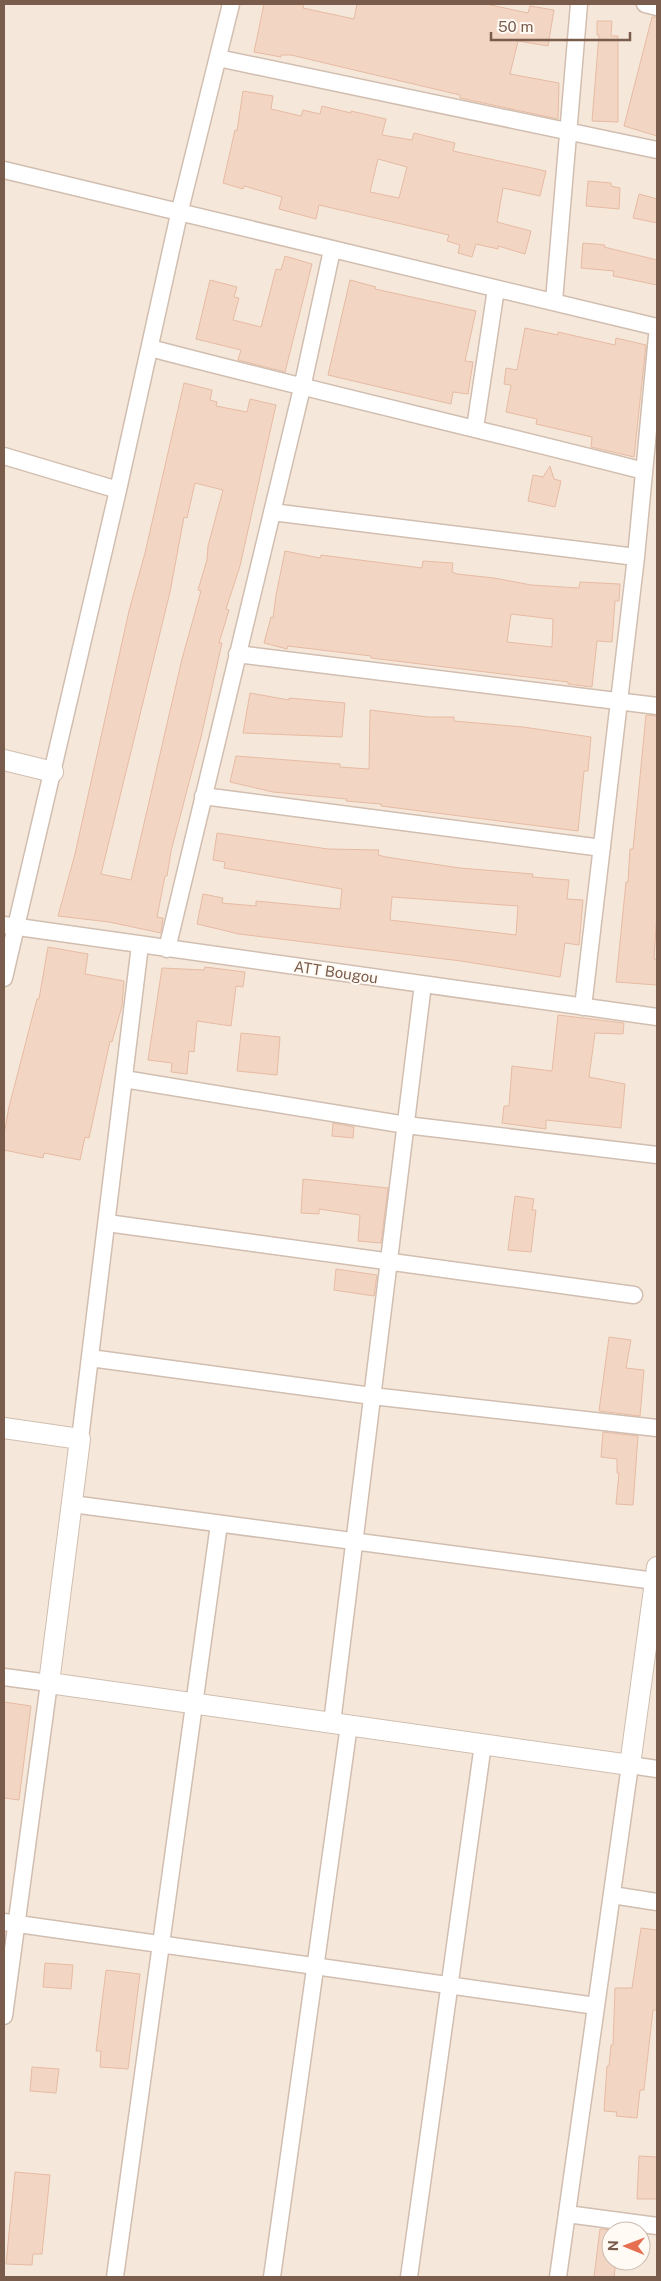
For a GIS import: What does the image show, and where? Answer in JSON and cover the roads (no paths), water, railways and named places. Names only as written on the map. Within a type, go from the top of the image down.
[{"type":"street","points":[[4,978],[10,927],[53,772],[179,214],[231,4]]},
{"type":"street","points":[[554,302],[570,131],[579,4]]},
{"type":"street","points":[[645,4],[657,7]]},
{"type":"street","points":[[218,58],[657,150]]},
{"type":"street","points":[[4,170],[179,214],[657,327]]},
{"type":"street","points":[[167,949],[302,388],[332,250]]},
{"type":"street","points":[[475,428],[496,289]]},
{"type":"street","points":[[583,1007],[636,557],[657,336]]},
{"type":"street","points":[[150,348],[302,388],[475,428],[644,471]]},
{"type":"street","points":[[4,456],[118,490]]},
{"type":"street","points":[[272,512],[636,557]]},
{"type":"street","points":[[237,654],[657,706]]},
{"type":"street","points":[[4,760],[53,772]]},
{"type":"street","points":[[203,796],[602,848]]},
{"type":"street","name":"ATT Bougou","points":[[10,927],[657,1017]]},
{"type":"street","points":[[4,2016],[10,1923],[49,1683],[140,945]]},
{"type":"street","points":[[272,2277],[315,1966],[340,1724],[354,1541],[423,984]]},
{"type":"street","points":[[124,1079],[406,1125],[657,1155]]},
{"type":"street","points":[[107,1223],[389,1260],[634,1295]]},
{"type":"street","points":[[90,1358],[372,1396],[657,1428]]},
{"type":"street","points":[[4,1428],[80,1439]]},
{"type":"street","points":[[72,1504],[354,1541],[656,1574],[558,2277]]},
{"type":"street","points":[[115,2277],[220,1524]]},
{"type":"street","points":[[4,1677],[657,1769]]},
{"type":"street","points":[[408,2277],[483,1744]]},
{"type":"street","points":[[612,1895],[657,1902]]},
{"type":"street","points":[[10,1923],[596,2006]]},
{"type":"street","points":[[567,2214],[657,2226]]}]
